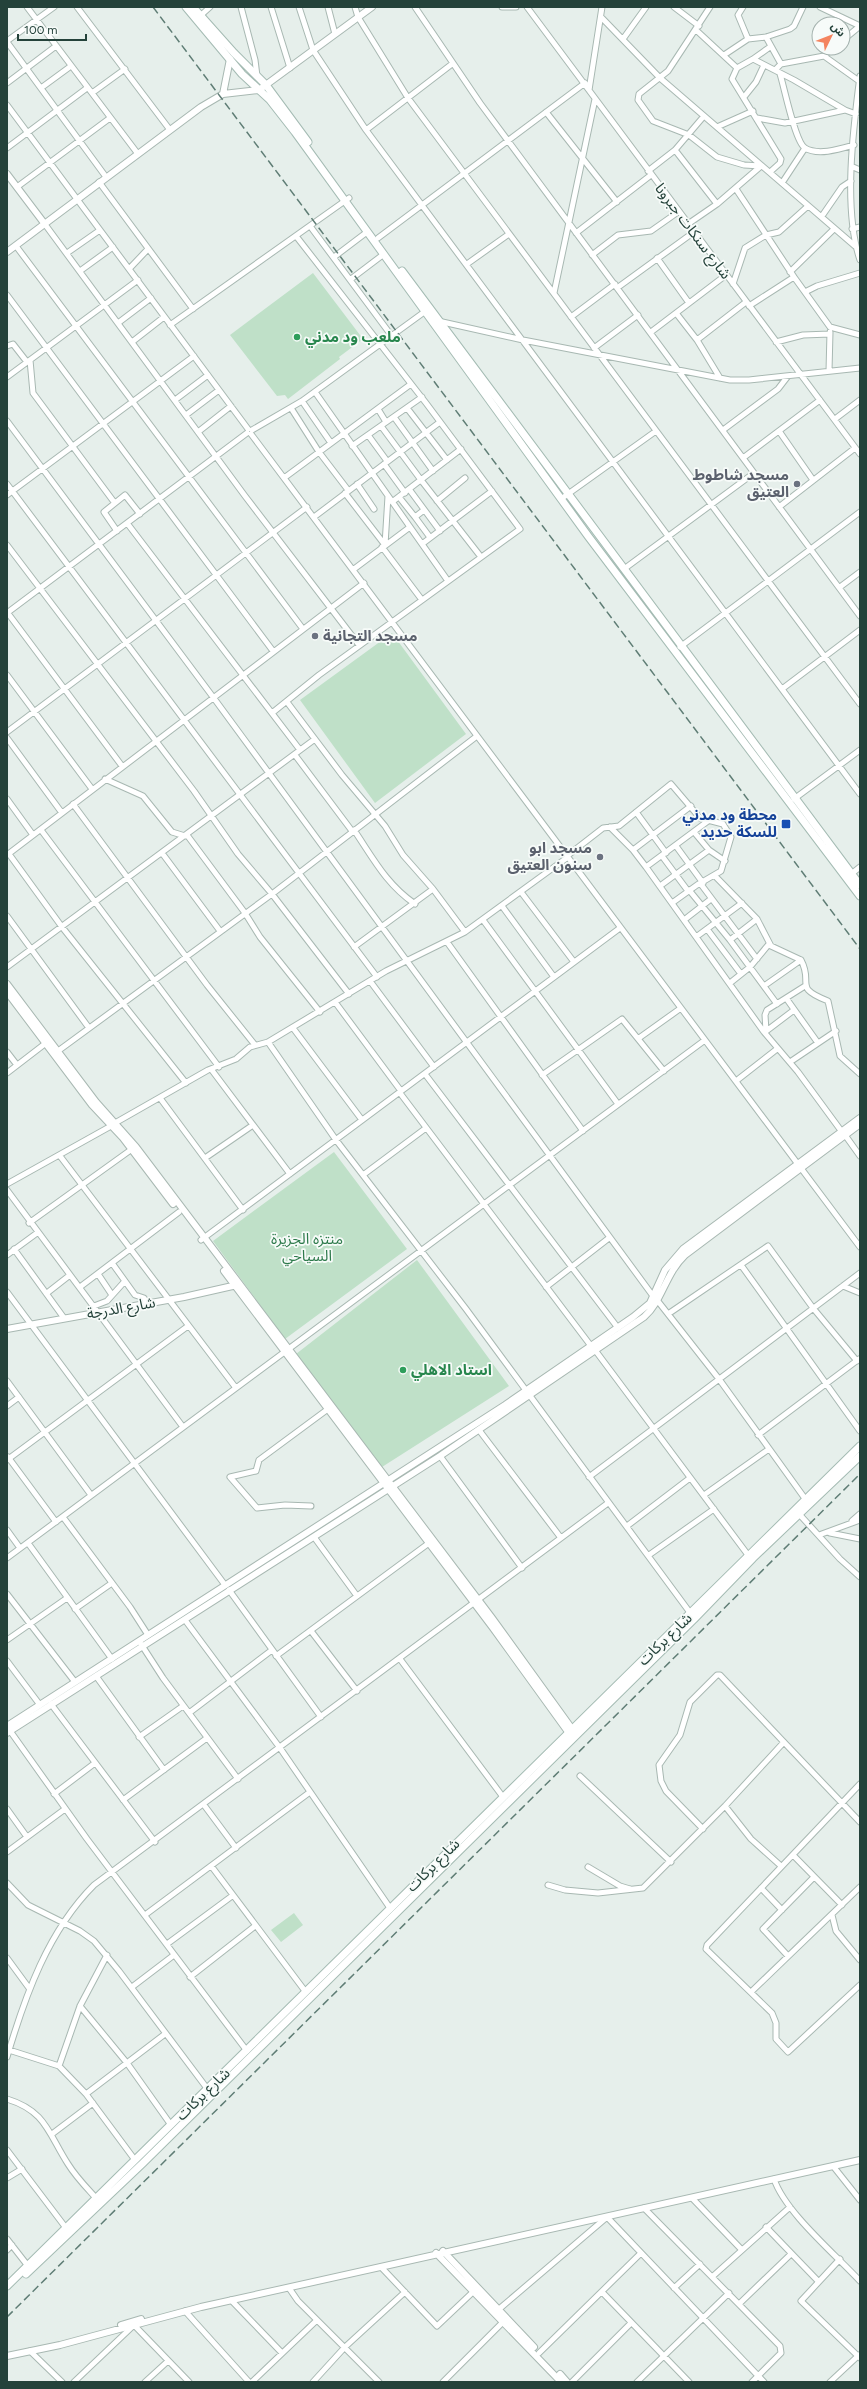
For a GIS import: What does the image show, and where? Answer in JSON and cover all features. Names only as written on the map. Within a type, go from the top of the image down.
[{"type":"main road","points":[[186,7],[266,85],[384,254],[436,322],[676,650],[793,800]]},
{"type":"main road","points":[[192,7],[230,59],[285,119],[378,238],[427,310]]},
{"type":"main road","points":[[564,497],[624,569],[682,645],[849,876],[860,896]]},
{"type":"main road","points":[[849,876],[860,886]]},
{"type":"main road","name":"شارع بركات","points":[[7,2292],[573,1733],[748,1555],[860,1446]]},
{"type":"main road","name":"شارع بركات","points":[[7,2286],[171,2125],[210,2092],[247,2050],[305,1991],[503,1797],[694,1619],[752,1558],[800,1515],[860,1456]]},
{"type":"street","points":[[27,7],[138,154]]},
{"type":"street","points":[[54,7],[7,42],[106,177]]},
{"type":"street","points":[[77,7],[170,130]]},
{"type":"street","points":[[241,7],[255,60],[257,76],[251,82]]},
{"type":"street","points":[[271,7],[290,68]]},
{"type":"street","points":[[300,7],[313,50],[366,130],[860,794]]},
{"type":"street","points":[[328,7],[335,34]]},
{"type":"street","points":[[355,7],[358,17],[408,98],[860,704]]},
{"type":"street","points":[[303,629],[76,325],[10,247],[170,130],[223,94],[259,90],[372,7]]},
{"type":"street","points":[[416,7],[452,64],[779,507],[812,548],[860,616]]},
{"type":"street","points":[[502,7],[516,7]]},
{"type":"street","name":"شارع سنكات جبرونا","points":[[528,7],[678,212],[860,454]]},
{"type":"street","points":[[589,90],[602,7]]},
{"type":"street","points":[[623,39],[646,7]]},
{"type":"street","points":[[674,7],[737,68]]},
{"type":"street","points":[[710,7],[697,28],[660,78],[639,94],[638,100],[653,121],[689,135],[717,157],[744,165],[761,166]]},
{"type":"street","points":[[743,7],[738,15],[748,39]]},
{"type":"street","points":[[724,55],[748,39],[766,37],[794,26],[803,7]]},
{"type":"street","points":[[820,7],[860,26],[851,33]]},
{"type":"street","points":[[200,16],[208,8]]},
{"type":"street","points":[[600,17],[660,78],[761,166],[822,216],[834,229],[856,246]]},
{"type":"street","points":[[766,37],[770,47],[781,64]]},
{"type":"street","points":[[7,83],[56,46]]},
{"type":"street","points":[[770,47],[737,68],[732,80],[753,111],[781,159],[780,163],[770,172]]},
{"type":"street","points":[[775,70],[781,64],[824,56],[860,79],[856,114],[857,130],[854,145],[851,181],[852,229],[860,260]]},
{"type":"street","points":[[223,94],[230,59]]},
{"type":"street","points":[[753,59],[845,110],[856,114]]},
{"type":"street","points":[[366,130],[452,64]]},
{"type":"street","points":[[744,97],[756,82],[764,65]]},
{"type":"street","points":[[41,88],[71,66]]},
{"type":"street","points":[[92,93],[125,69]]},
{"type":"street","points":[[780,74],[799,141],[805,148],[827,151],[854,145]]},
{"type":"street","points":[[378,238],[584,83]]},
{"type":"street","points":[[7,148],[88,88]]},
{"type":"street","points":[[554,293],[570,225],[582,158],[596,99]]},
{"type":"street","points":[[7,105],[78,198],[164,317],[354,569],[620,928],[860,1247]]},
{"type":"street","points":[[757,118],[779,122],[845,110]]},
{"type":"street","points":[[717,127],[753,111]]},
{"type":"street","points":[[546,112],[617,202]]},
{"type":"street","points":[[576,233],[617,202],[650,173],[689,135],[704,116]]},
{"type":"street","points":[[17,187],[110,118]]},
{"type":"street","points":[[782,183],[805,148]]},
{"type":"street","points":[[674,150],[717,204]]},
{"type":"street","points":[[688,224],[736,189],[761,166]]},
{"type":"street","points":[[853,167],[860,170]]},
{"type":"street","points":[[7,174],[161,380],[198,432],[359,645]]},
{"type":"street","points":[[822,216],[842,187],[851,181]]},
{"type":"street","points":[[99,182],[193,309]]},
{"type":"street","points":[[736,189],[790,272],[830,327],[829,371]]},
{"type":"street","points":[[170,325],[347,200]]},
{"type":"street","points":[[733,284],[745,248],[766,235],[784,229],[808,206]]},
{"type":"street","points":[[592,255],[618,235],[651,231],[678,212]]},
{"type":"street","points":[[310,226],[391,335]]},
{"type":"street","points":[[852,229],[860,227]]},
{"type":"street","points":[[790,272],[834,229]]},
{"type":"street","points":[[67,254],[100,230]]},
{"type":"street","points":[[334,257],[368,232]]},
{"type":"street","points":[[571,317],[694,232]]},
{"type":"street","points":[[467,264],[509,234]]},
{"type":"street","points":[[272,713],[359,645],[520,529],[422,397],[378,344],[296,236]]},
{"type":"street","points":[[80,271],[113,247]]},
{"type":"street","points":[[129,268],[148,249]]},
{"type":"street","points":[[351,280],[384,254]]},
{"type":"street","points":[[657,258],[689,303]]},
{"type":"street","points":[[805,292],[817,286],[860,273]]},
{"type":"street","points":[[650,332],[726,274]]},
{"type":"street","points":[[697,340],[747,304],[794,277]]},
{"type":"street","points":[[7,376],[138,280]]},
{"type":"street","points":[[7,296],[214,576],[273,651]]},
{"type":"street","points":[[118,323],[151,298]]},
{"type":"street","points":[[122,766],[7,613],[250,431],[302,401],[378,344],[427,310]]},
{"type":"street","points":[[676,313],[697,340],[720,378]]},
{"type":"street","points":[[594,348],[638,315]]},
{"type":"street","points":[[132,342],[164,317]]},
{"type":"street","points":[[436,322],[720,378],[749,380],[860,368]]},
{"type":"street","points":[[830,327],[860,335]]},
{"type":"street","points":[[776,342],[803,334],[830,334]]},
{"type":"street","points":[[7,346],[13,344],[28,361],[33,393],[114,502]]},
{"type":"street","points":[[7,495],[194,356]]},
{"type":"street","points":[[175,400],[208,375]]},
{"type":"street","points":[[723,430],[778,389],[788,376]]},
{"type":"street","points":[[284,478],[411,384]]},
{"type":"street","points":[[186,415],[219,390]]},
{"type":"street","points":[[315,392],[448,581]]},
{"type":"street","points":[[352,446],[422,397]]},
{"type":"street","points":[[744,458],[820,400]]},
{"type":"street","points":[[835,419],[860,400]]},
{"type":"street","points":[[302,401],[332,443]]},
{"type":"street","points":[[198,432],[231,406]]},
{"type":"street","points":[[291,408],[319,452],[422,600]]},
{"type":"street","points":[[407,408],[425,434],[447,460]]},
{"type":"street","points":[[378,409],[386,422]]},
{"type":"street","points":[[394,417],[433,471]]},
{"type":"street","points":[[7,421],[100,543],[610,1238],[719,1379],[806,1500]]},
{"type":"street","points":[[314,516],[440,422]]},
{"type":"street","points":[[381,426],[481,557]]},
{"type":"street","points":[[564,497],[656,431]]},
{"type":"street","points":[[778,431],[813,480]]},
{"type":"street","points":[[368,435],[386,463],[440,531]]},
{"type":"street","points":[[779,507],[855,448]]},
{"type":"street","points":[[392,502],[461,449]]},
{"type":"street","points":[[624,569],[754,473]]},
{"type":"street","points":[[437,500],[465,478]]},
{"type":"street","points":[[7,484],[377,977]]},
{"type":"street","points":[[357,484],[374,509]]},
{"type":"street","points":[[422,544],[492,491]]},
{"type":"street","points":[[117,531],[104,512],[114,502],[125,495],[140,514]]},
{"type":"street","points":[[384,546],[388,496]]},
{"type":"street","points":[[399,497],[429,536]]},
{"type":"street","points":[[7,732],[307,507]]},
{"type":"street","points":[[415,517],[424,510]]},
{"type":"street","points":[[676,650],[860,512]]},
{"type":"street","points":[[127,523],[300,750]]},
{"type":"street","points":[[354,569],[410,527]]},
{"type":"street","points":[[7,544],[154,742],[213,817],[238,854],[272,894],[349,994]]},
{"type":"street","points":[[840,587],[860,572]]},
{"type":"street","points":[[186,1083],[62,927],[8,854],[242,674],[364,583]]},
{"type":"street","points":[[782,689],[860,630]]},
{"type":"street","points":[[7,675],[92,789]]},
{"type":"street","points":[[287,702],[314,739],[374,814],[386,826],[403,855],[433,889],[464,932]]},
{"type":"street","points":[[58,1051],[245,912],[272,894],[353,830],[477,736]]},
{"type":"street","points":[[7,738],[62,813]]},
{"type":"street","points":[[7,967],[186,835],[213,817],[314,739]]},
{"type":"street","points":[[793,800],[860,750]]},
{"type":"street","points":[[295,755],[353,830],[385,878],[398,891],[415,904]]},
{"type":"street","points":[[105,780],[143,796],[172,832],[186,835],[245,912],[265,943],[320,1012]]},
{"type":"street","points":[[7,1184],[60,1156],[186,1083],[212,1069],[236,1059],[246,1049],[268,1042],[377,977],[464,932],[522,892],[603,828],[619,826],[671,784],[700,818],[708,822],[723,824],[729,832],[731,841],[721,871],[715,876],[689,890],[672,904]]},
{"type":"street","points":[[7,799],[34,835]]},
{"type":"street","points":[[74,804],[186,957],[235,1022],[255,1045]]},
{"type":"street","points":[[633,850],[691,806]]},
{"type":"street","points":[[636,812],[653,835],[676,875],[730,940],[777,1004]]},
{"type":"street","points":[[646,867],[708,822]]},
{"type":"street","points":[[610,827],[633,850],[646,867],[777,1049],[790,1062],[860,1156]]},
{"type":"street","points":[[41,830],[219,1067]]},
{"type":"street","points":[[694,832],[709,850],[725,861]]},
{"type":"street","points":[[676,846],[690,864],[711,899],[758,959]]},
{"type":"street","points":[[660,886],[709,850]]},
{"type":"street","points":[[162,853],[220,932]]},
{"type":"street","points":[[849,876],[860,867]]},
{"type":"street","points":[[715,876],[757,919],[769,944],[801,960]]},
{"type":"street","points":[[354,947],[415,904],[433,889]]},
{"type":"street","points":[[522,892],[574,962]]},
{"type":"street","points":[[684,920],[711,899]]},
{"type":"street","points":[[696,937],[742,903]]},
{"type":"street","points":[[502,906],[554,977]]},
{"type":"street","points":[[7,916],[89,1028]]},
{"type":"street","points":[[730,940],[757,919]]},
{"type":"street","points":[[483,920],[618,1104]]},
{"type":"street","points":[[203,1239],[620,928]]},
{"type":"street","points":[[707,929],[741,974]]},
{"type":"street","points":[[447,942],[583,1131]]},
{"type":"street","points":[[730,984],[758,959],[769,944]]},
{"type":"street","points":[[801,960],[805,986],[812,995],[828,1002],[836,1031],[840,1056],[860,1074]]},
{"type":"street","points":[[764,986],[801,960]]},
{"type":"street","points":[[370,981],[434,1067]]},
{"type":"street","points":[[7,984],[113,1125],[180,1212],[203,1239]]},
{"type":"street","points":[[765,1032],[766,1012],[805,986]]},
{"type":"street","points":[[7,992],[92,1105],[136,1146],[237,1285],[386,1482],[429,1543],[477,1603]]},
{"type":"street","points":[[786,998],[818,1043]]},
{"type":"street","points":[[335,1002],[483,1205],[593,1348],[748,1555]]},
{"type":"street","points":[[640,1038],[681,1008]]},
{"type":"street","points":[[765,1032],[794,1010]]},
{"type":"street","points":[[542,1074],[622,1019],[640,1038],[664,1071]]},
{"type":"street","points":[[293,1028],[362,1120]]},
{"type":"street","points":[[790,1062],[836,1031]]},
{"type":"street","points":[[7,1558],[705,1040]]},
{"type":"street","points":[[268,1042],[336,1140],[529,1392],[589,1477],[649,1555],[691,1614]]},
{"type":"street","points":[[7,1074],[46,1043]]},
{"type":"street","points":[[736,1081],[777,1049]]},
{"type":"street","points":[[7,1052],[17,1065]]},
{"type":"street","points":[[212,1069],[290,1174]]},
{"type":"street","points":[[425,1074],[618,1328]]},
{"type":"street","points":[[160,1098],[242,1210]]},
{"type":"street","points":[[8,1729],[40,1705],[112,1659],[185,1620],[227,1588],[386,1482],[529,1392],[593,1348],[644,1317],[655,1298],[665,1270],[683,1249],[799,1167],[844,1133],[860,1118]]},
{"type":"street","points":[[844,1133],[860,1124]]},
{"type":"street","points":[[205,1158],[253,1125]]},
{"type":"street","points":[[363,1176],[426,1128]]},
{"type":"street","points":[[29,1223],[132,1149]]},
{"type":"street","points":[[60,1156],[236,1388]]},
{"type":"street","points":[[7,1190],[29,1223],[80,1287],[135,1364],[183,1427]]},
{"type":"street","points":[[80,1287],[180,1212]]},
{"type":"street","points":[[7,1255],[37,1233]]},
{"type":"street","points":[[546,1287],[610,1238]]},
{"type":"street","points":[[668,1314],[768,1246],[813,1308],[859,1360],[758,1435]]},
{"type":"street","points":[[14,1250],[64,1318]]},
{"type":"street","points":[[112,1263],[135,1295],[144,1298],[147,1303]]},
{"type":"street","points":[[741,1265],[860,1431]]},
{"type":"street","points":[[589,1477],[860,1273]]},
{"type":"street","points":[[98,1274],[112,1295]]},
{"type":"street","points":[[47,1293],[70,1275]]},
{"type":"street","points":[[94,1306],[105,1302],[125,1281]]},
{"type":"street","name":"شارع الدرجة","points":[[7,1329],[168,1300],[237,1285]]},
{"type":"street","points":[[843,1286],[860,1293]]},
{"type":"street","points":[[7,1292],[133,1463],[181,1524],[321,1717]]},
{"type":"street","points":[[593,1348],[645,1308],[655,1298]]},
{"type":"street","points":[[56,1522],[8,1458],[188,1326]]},
{"type":"street","points":[[286,1350],[328,1409],[386,1482]]},
{"type":"street","points":[[7,1382],[91,1495]]},
{"type":"street","points":[[8,1729],[96,1676],[141,1644],[148,1635],[314,1537],[440,1456],[479,1430],[529,1392]]},
{"type":"street","points":[[7,1406],[19,1397]]},
{"type":"street","points":[[311,1506],[286,1505],[257,1508],[230,1477],[256,1471],[259,1460],[328,1409]]},
{"type":"street","points":[[479,1430],[561,1538]]},
{"type":"street","points":[[704,1495],[769,1448]]},
{"type":"street","points":[[440,1456],[522,1568]]},
{"type":"street","points":[[627,1526],[690,1478]]},
{"type":"street","points":[[390,1488],[573,1733]]},
{"type":"street","points":[[7,2057],[29,1988],[64,1924],[88,1892],[112,1872],[155,1842],[321,1717],[477,1603],[608,1503]]},
{"type":"street","points":[[649,1555],[714,1509]]},
{"type":"street","points":[[850,1523],[860,1514]]},
{"type":"street","points":[[800,1515],[819,1534],[840,1559],[860,1577]]},
{"type":"street","points":[[63,1517],[148,1635]]},
{"type":"street","points":[[819,1534],[827,1533],[860,1520]]},
{"type":"street","points":[[7,1530],[20,1548]]},
{"type":"street","points":[[827,1533],[860,1540]]},
{"type":"street","points":[[314,1537],[357,1596]]},
{"type":"street","points":[[28,1543],[112,1659]]},
{"type":"street","points":[[276,1656],[429,1543]]},
{"type":"street","points":[[75,1609],[112,1583]]},
{"type":"street","points":[[7,1594],[75,1682]]},
{"type":"street","points":[[7,1640],[67,1598]]},
{"type":"street","points":[[185,1620],[230,1683],[280,1748],[390,1908]]},
{"type":"street","points":[[311,1630],[357,1691]]},
{"type":"street","points":[[141,1644],[183,1706],[238,1779]]},
{"type":"street","points":[[189,1713],[272,1650]]},
{"type":"street","points":[[400,1659],[503,1797]]},
{"type":"street","points":[[7,1661],[40,1705]]},
{"type":"street","points":[[703,1829],[666,1791],[661,1781],[659,1765],[680,1735],[690,1702],[714,1677],[720,1675],[860,1822]]},
{"type":"street","points":[[96,1676],[164,1770]]},
{"type":"street","points":[[51,1704],[155,1842]]},
{"type":"street","points":[[139,1737],[183,1706]]},
{"type":"street","points":[[8,1729],[65,1809],[167,1944],[190,1977],[247,2050]]},
{"type":"street","points":[[123,1800],[207,1738]]},
{"type":"street","points":[[548,1885],[561,1889],[598,1893],[633,1890],[648,1885],[725,1806],[784,1742]]},
{"type":"street","points":[[54,1794],[96,1763]]},
{"type":"street","points":[[580,1776],[671,1862]]},
{"type":"street","points":[[860,1784],[843,1804],[781,1866],[706,1949],[751,1992],[775,2018],[776,2039],[788,2052],[860,1985]]},
{"type":"street","points":[[145,1915],[212,1867],[310,1792]]},
{"type":"street","points":[[204,1805],[236,1848]]},
{"type":"street","points":[[725,1806],[751,1839],[781,1866]]},
{"type":"street","points":[[7,1852],[65,1809]]},
{"type":"street","points":[[7,1810],[27,1837]]},
{"type":"street","points":[[793,1855],[842,1905]]},
{"type":"street","points":[[212,1867],[232,1896],[305,1991]]},
{"type":"street","points":[[588,1867],[620,1886],[633,1890]]},
{"type":"street","points":[[788,1956],[763,1929],[814,1877]]},
{"type":"street","points":[[7,1883],[28,1904],[80,1931],[107,1955],[210,2092]]},
{"type":"street","points":[[751,1992],[860,1887]]},
{"type":"street","points":[[761,1888],[782,1910]]},
{"type":"street","points":[[167,1944],[232,1896]]},
{"type":"street","points":[[832,1915],[836,1931],[860,1960]]},
{"type":"street","points":[[190,1977],[255,1926]]},
{"type":"street","points":[[59,2066],[80,2006],[107,1955]]},
{"type":"street","points":[[132,1987],[174,1955]]},
{"type":"street","points":[[7,1958],[29,1988]]},
{"type":"street","points":[[80,2006],[126,2063],[171,2125]]},
{"type":"street","points":[[86,2094],[165,2034]]},
{"type":"street","points":[[9,2050],[59,2066],[86,2094],[135,2160]]},
{"type":"street","points":[[7,2098],[31,2109],[52,2134],[75,2175],[96,2198]]},
{"type":"street","points":[[52,2134],[92,2103]]},
{"type":"street","points":[[7,2150],[66,2228]]},
{"type":"street","points":[[443,2251],[692,2198],[774,2179],[860,2156]]},
{"type":"street","points":[[7,2352],[134,2325],[185,2311],[381,2267],[443,2251],[809,2169],[860,2160]]},
{"type":"street","points":[[832,2166],[860,2200]]},
{"type":"street","points":[[7,2178],[22,2169]]},
{"type":"street","points":[[774,2179],[779,2192],[790,2207],[860,2280]]},
{"type":"street","points":[[692,2198],[741,2249]]},
{"type":"street","points":[[712,2277],[741,2249],[790,2207]]},
{"type":"street","points":[[644,2208],[740,2304],[782,2349],[781,2354],[752,2382]]},
{"type":"street","points":[[606,2217],[764,2382]]},
{"type":"street","points":[[498,2310],[606,2217]]},
{"type":"street","points":[[766,2227],[818,2281]]},
{"type":"street","points":[[7,2239],[28,2266]]},
{"type":"street","points":[[7,2250],[12,2245]]},
{"type":"street","points":[[443,2251],[562,2382]]},
{"type":"street","points":[[436,2253],[567,2382]]},
{"type":"street","points":[[7,2356],[114,2329],[183,2308],[436,2253]]},
{"type":"street","points":[[539,2353],[641,2253]]},
{"type":"street","points":[[740,2304],[791,2254]]},
{"type":"street","points":[[830,2382],[859,2356],[801,2301],[840,2259]]},
{"type":"street","points":[[674,2288],[700,2264]]},
{"type":"street","points":[[381,2267],[437,2326],[474,2291]]},
{"type":"street","points":[[289,2288],[317,2320],[346,2347],[379,2382]]},
{"type":"street","points":[[316,2381],[346,2347],[405,2292]]},
{"type":"street","points":[[602,2292],[689,2382]]},
{"type":"street","points":[[637,2382],[729,2293]]},
{"type":"street","points":[[231,2300],[282,2353]]},
{"type":"street","points":[[185,2311],[251,2382],[317,2320]]},
{"type":"street","points":[[443,2382],[505,2320]]},
{"type":"street","points":[[572,2382],[631,2323]]},
{"type":"street","points":[[134,2325],[189,2382]]},
{"type":"street","points":[[74,2382],[134,2325]]},
{"type":"street","points":[[30,2351],[62,2382]]},
{"type":"street","points":[[145,2382],[168,2361]]},
{"type":"green space","name":"ملعب ود مدني","points":[[313,273],[363,339],[339,357],[340,359],[288,399],[285,395],[277,396],[230,335]]},
{"type":"green space","points":[[392,633],[466,734],[375,803],[300,700]]},
{"type":"green space","name":"منتزه الجزيرة السياحي","points":[[334,1152],[407,1249],[285,1339],[213,1241]]},
{"type":"green space","name":"استاد الاهلي","points":[[417,1260],[509,1386],[382,1467],[296,1354]]},
{"type":"green space","points":[[294,1913],[303,1925],[281,1942],[271,1930]]},
{"type":"railway","points":[[153,7],[860,949]]},
{"type":"railway","points":[[7,2317],[860,1474]]},
{"type":"place","name":"ملعب ود مدني","points":[[297,337]]},
{"type":"place","name":"مسجد شاطوط العتيق","points":[[797,484]]},
{"type":"place","name":"مسجد التجانية","points":[[315,636]]},
{"type":"place","name":"محطة ود مدني للسكة حديد","points":[[786,824]]},
{"type":"place","name":"مسجد ابو سنون العتيق","points":[[600,857]]},
{"type":"place","name":"استاد الاهلي","points":[[403,1370]]}]
